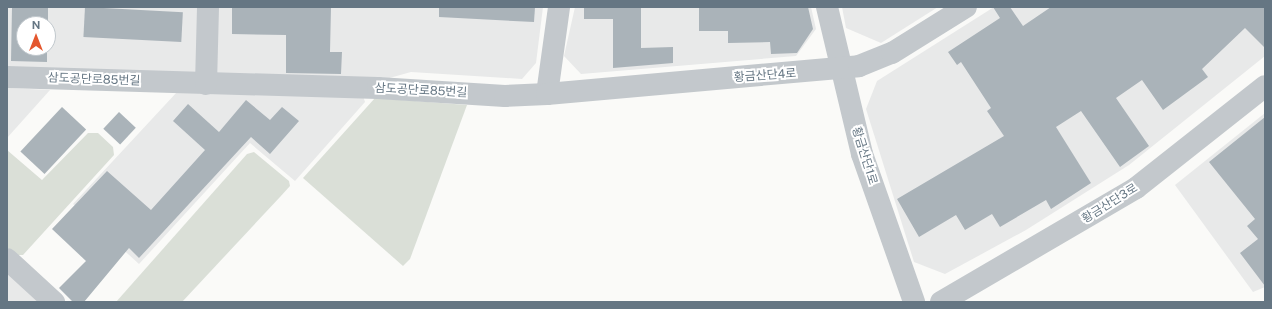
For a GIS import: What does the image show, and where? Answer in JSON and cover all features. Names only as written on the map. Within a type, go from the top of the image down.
[{"type":"street","points":[[206,84],[208,7]]},
{"type":"street","points":[[547,94],[559,7]]},
{"type":"street","name":"황금산단1로","points":[[827,7],[862,154],[914,302]]},
{"type":"street","name":"황금산단4로","points":[[547,94],[841,70],[882,58],[966,7]]},
{"type":"street","name":"삼도공단로85번길","points":[[7,77],[378,88],[505,96],[547,94]]},
{"type":"street","name":"황금산단3로","points":[[941,302],[1136,188],[1265,86]]},
{"type":"street","points":[[7,259],[54,302]]},
{"type":"shaded area","points":[[7,7],[543,7],[536,63],[522,79],[411,72],[375,82],[7,69]]},
{"type":"shaded area","points":[[575,7],[811,7],[816,29],[796,56],[581,74],[564,56]]},
{"type":"shaded area","points":[[842,7],[938,7],[881,43],[846,28]]},
{"type":"shaded area","points":[[994,7],[1265,7],[1265,56],[1129,165],[1026,230],[945,274],[914,262],[866,109],[877,81]]},
{"type":"shaded area","points":[[7,88],[50,90],[7,138]]},
{"type":"shaded area","points":[[177,92],[363,96],[365,102],[295,181],[250,143],[139,264],[73,204]]},
{"type":"shaded area","points":[[375,98],[467,105],[410,259],[403,266],[303,178]]},
{"type":"shaded area","points":[[1265,113],[1265,287],[1253,292],[1175,185]]},
{"type":"shaded area","points":[[88,133],[98,133],[113,147],[114,155],[23,255],[15,255],[7,247],[7,150],[42,180]]},
{"type":"shaded area","points":[[254,152],[289,181],[290,186],[280,197],[182,302],[116,302],[247,154]]},
{"type":"shaded area","points":[[7,266],[46,302],[7,302]]},
{"type":"building","points":[[12,7],[48,7],[48,16],[16,16],[16,56],[47,56],[47,62],[11,61]]},
{"type":"building","points":[[85,7],[183,12],[181,42],[83,37]]},
{"type":"building","points":[[232,7],[331,7],[330,52],[342,52],[341,74],[286,73],[286,35],[232,34]]},
{"type":"building","points":[[439,7],[535,7],[534,22],[439,17]]},
{"type":"building","points":[[584,7],[641,7],[641,48],[673,47],[673,63],[613,68],[613,19],[584,19]]},
{"type":"building","points":[[699,7],[808,7],[813,29],[797,53],[771,54],[770,42],[728,43],[728,31],[699,31]]},
{"type":"building","points":[[993,7],[1010,7],[1023,26],[1051,7],[1265,7],[1265,48],[1245,28],[1202,69],[1208,77],[1163,110],[1142,80],[1116,98],[1149,146],[1120,167],[1081,111],[1056,127],[1091,183],[1051,209],[1046,200],[1000,227],[992,214],[965,230],[956,215],[919,237],[897,199],[1004,136],[987,111],[991,108],[961,62],[957,65],[948,52],[1000,18]]},
{"type":"building","points":[[246,100],[270,120],[282,107],[299,121],[270,154],[251,137],[139,258],[129,248],[84,302],[73,302],[59,288],[86,261],[52,229],[107,171],[151,210],[205,150],[173,121],[188,104],[219,132]]},
{"type":"building","points":[[62,107],[86,130],[45,174],[20,152]]},
{"type":"building","points":[[119,112],[136,128],[120,145],[103,129]]},
{"type":"building","points":[[1265,117],[1265,286],[1240,253],[1258,239],[1247,226],[1255,219],[1209,162]]}]
